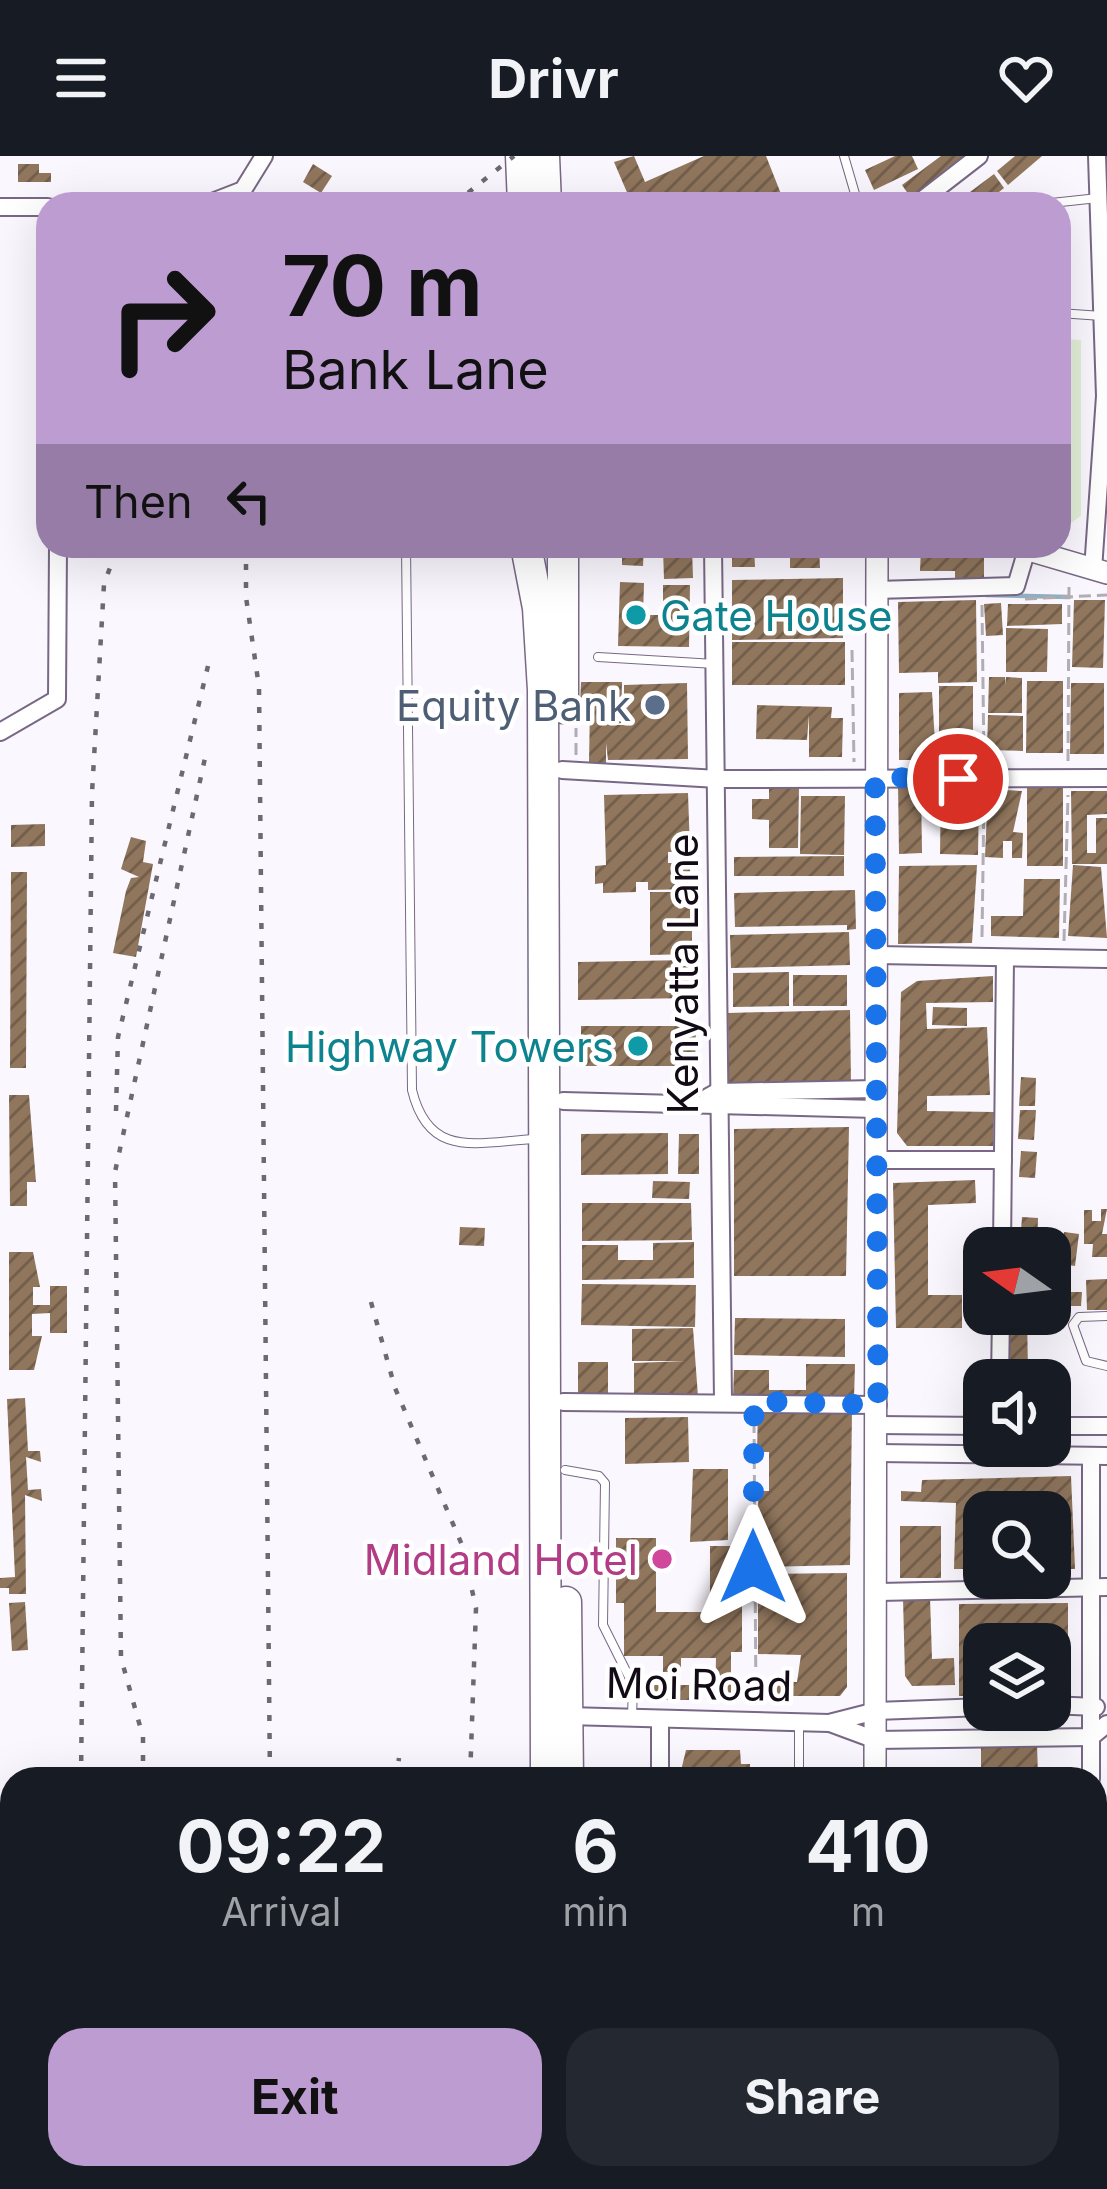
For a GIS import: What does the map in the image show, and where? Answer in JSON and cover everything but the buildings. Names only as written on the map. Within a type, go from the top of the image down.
[{"type":"highway","points":[[521,156],[522,192]]},
{"type":"highway","points":[[544,156],[546,192]]},
{"type":"highway","points":[[528,558],[538,608],[543,690],[546,1767]]},
{"type":"highway","points":[[563,558],[562,1402],[568,1767]]},
{"type":"street","points":[[238,192],[264,156]]},
{"type":"street","points":[[932,192],[979,156]]},
{"type":"street","points":[[1050,558],[1100,571],[1103,316],[1097,156]]},
{"type":"street","points":[[0,207],[36,207]]},
{"type":"street","points":[[0,733],[57,699],[58,558]]},
{"type":"street","name":"Kenyatta Lane","points":[[713,558],[718,779],[712,1100],[723,1401]]},
{"type":"street","points":[[875,1767],[877,955],[865,777],[877,558]]},
{"type":"street","points":[[876,590],[1016,586],[1020,558]]},
{"type":"street","points":[[562,770],[718,779],[1107,778]]},
{"type":"street","points":[[877,955],[1107,959]]},
{"type":"street","points":[[1002,1227],[1005,958]]},
{"type":"street","points":[[563,1101],[876,1099]]},
{"type":"street","points":[[875,1160],[1003,1160]]},
{"type":"street","points":[[562,1402],[754,1401],[922,1425],[963,1426]]},
{"type":"street","points":[[922,1425],[923,1453]]},
{"type":"street","points":[[1071,1426],[1107,1426]]},
{"type":"street","points":[[877,1453],[963,1452]]},
{"type":"street","points":[[1091,1767],[1099,1456]]},
{"type":"street","points":[[879,1592],[1098,1587]]},
{"type":"street","points":[[1071,1704],[1090,1703],[1107,1714]]},
{"type":"street","name":"Moi Road","points":[[567,1716],[829,1723],[876,1711],[963,1708]]},
{"type":"street","points":[[660,1720],[660,1767]]},
{"type":"street","name":"Moi Road","points":[[829,1723],[876,1740],[1091,1737]]},
{"type":"street","points":[[1091,1737],[1107,1724]]},
{"type":"lane","points":[[844,156],[854,192]]},
{"type":"lane","points":[[1071,202],[1102,199]]},
{"type":"lane","points":[[1071,314],[1103,316]]},
{"type":"lane","points":[[406,558],[412,1090],[418,1114],[441,1138],[458,1143],[542,1138]]},
{"type":"lane","points":[[598,657],[716,664]]},
{"type":"lane","points":[[1107,1316],[1079,1317],[1073,1331],[1086,1360],[1107,1366]]},
{"type":"lane","points":[[565,1471],[599,1476],[605,1483],[603,1625],[633,1685],[632,1719]]},
{"type":"lane","points":[[799,1722],[799,1767]]},
{"type":"path","points":[[1064,958],[1070,565]]},
{"type":"path","points":[[982,590],[982,957]]},
{"type":"path","points":[[851,650],[865,777]]},
{"type":"path","points":[[754,1401],[757,1721]]},
{"type":"green space","points":[[1071,340],[1081,340],[1081,516],[1071,523]]},
{"type":"waterway","points":[[986,595],[1069,597]]},
{"type":"railway","points":[[469,192],[514,156]]},
{"type":"railway","points":[[81,1767],[92,793],[104,584],[114,558]]},
{"type":"railway","points":[[246,558],[246,597],[259,687],[270,1767]]},
{"type":"railway","points":[[116,1111],[118,1037],[208,666]]},
{"type":"railway","points":[[143,1767],[143,1737],[121,1658],[115,1172],[205,758]]},
{"type":"railway","points":[[371,1302],[395,1388],[462,1545],[476,1608],[470,1767]]},
{"type":"railway","points":[[398,1767],[399,1758]]},
{"type":"place","name":"Gate House","points":[[636,615]]},
{"type":"place","name":"Equity Bank","points":[[655,705]]},
{"type":"place","name":"Highway Towers","points":[[638,1046]]},
{"type":"place","name":"Midland Hotel","points":[[662,1559]]},
{"type":"route","points":[[753,1567],[754,1401],[878,1405],[875,777],[958,779]]}]
